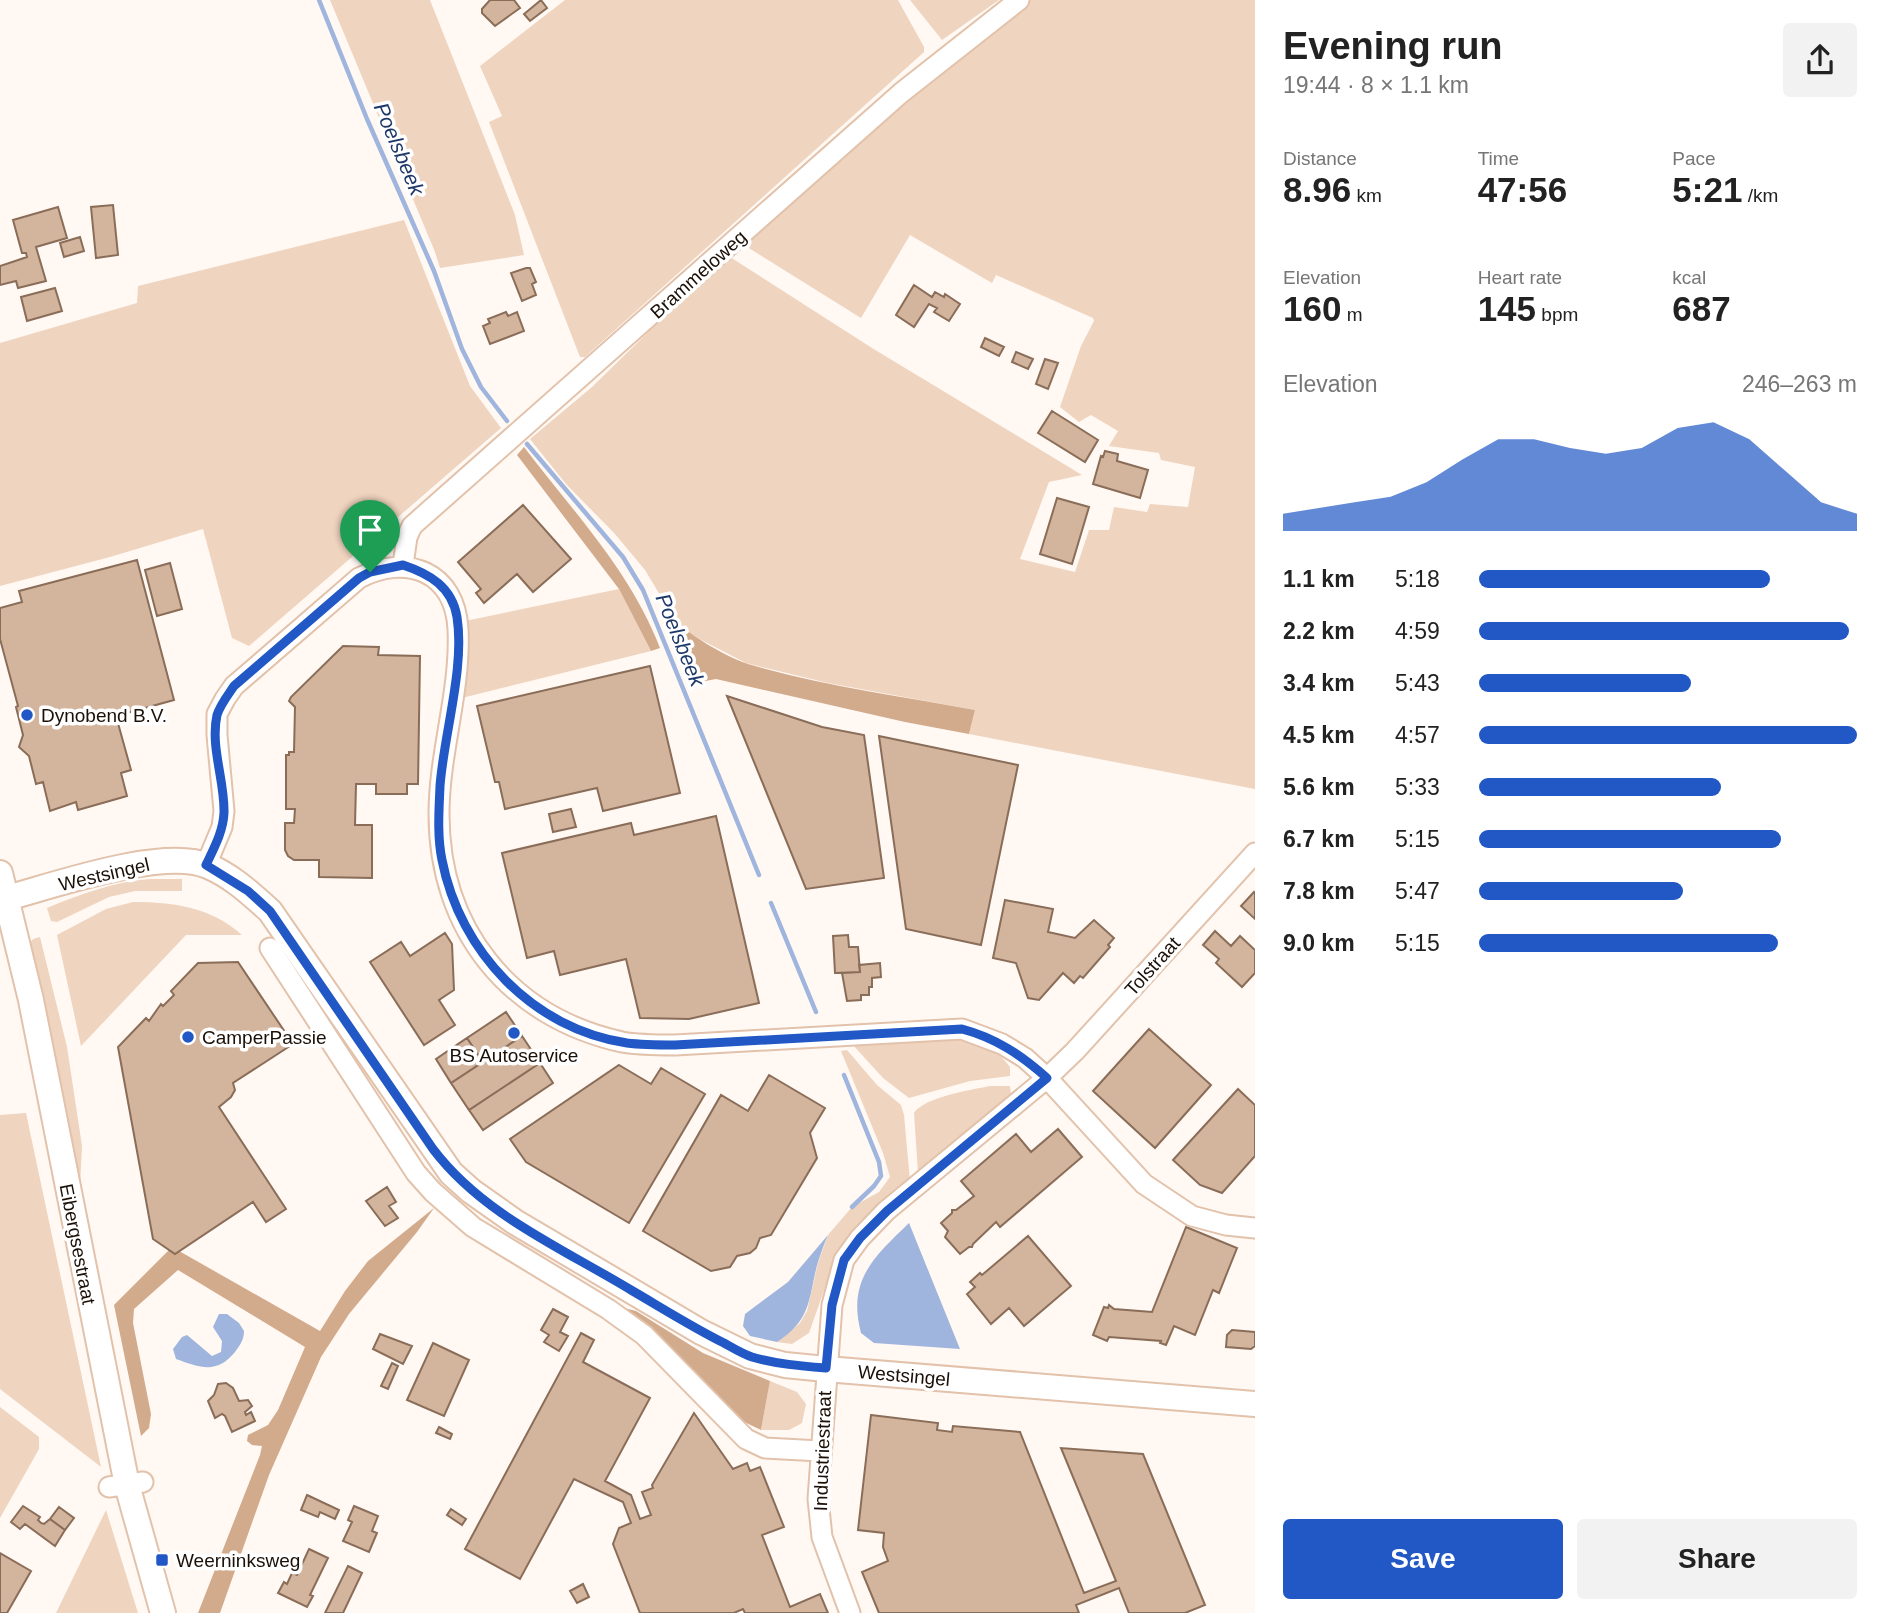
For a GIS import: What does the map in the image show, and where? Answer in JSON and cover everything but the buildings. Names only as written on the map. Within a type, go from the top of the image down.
[{"type":"main road","name":"Westsingel","points":[[3,899],[136,864],[166,861],[206,865],[242,887],[270,911],[451,1173],[471,1191],[515,1222],[713,1338],[750,1356],[785,1364],[826,1368],[1255,1404]]},
{"type":"main road","name":"Eibergsestraat","points":[[0,873],[3,899],[31,1000],[126,1485],[163,1613]]},
{"type":"street","name":"Brammeloweg","points":[[403,565],[407,537],[412,526],[901,93],[1019,0]]},
{"type":"street","points":[[206,865],[219,834],[224,811],[217,714],[234,686],[359,578],[370,572],[403,565],[418,570],[439,582],[451,597],[457,615],[457,665],[440,782],[439,812],[441,858],[448,887],[457,914],[478,949],[526,998],[559,1021],[625,1042],[650,1045],[962,1029],[1002,1044],[1025,1058],[1047,1078],[1144,1184],[1192,1216],[1226,1225],[1255,1228]]},
{"type":"street","name":"Tolstraat","points":[[826,1368],[832,1305],[844,1260],[860,1238],[887,1211],[1047,1078],[1075,1051],[1255,853]]},
{"type":"street","points":[[270,948],[416,1173],[449,1208],[473,1227],[608,1310],[643,1335],[746,1439],[765,1448],[820,1451]]},
{"type":"street","name":"Industriestraat","points":[[826,1368],[818,1500],[822,1538],[850,1613]]},
{"type":"shaded area","points":[[330,0],[430,0],[515,215],[524,255],[440,268]]},
{"type":"shaded area","points":[[565,0],[898,0],[924,47],[924,52],[585,357],[580,357],[489,122],[502,116],[480,66]]},
{"type":"shaded area","points":[[910,0],[999,0],[942,40]]},
{"type":"shaded area","points":[[1030,0],[1255,0],[1255,789],[969,734],[975,710],[828,683],[746,663],[686,632],[675,620],[645,570],[615,534],[566,484],[530,439],[592,387],[725,257],[730,257],[872,348],[1082,475],[1049,482],[1020,559],[1075,572],[1089,530],[1109,530],[1114,507],[1147,512],[1150,504],[1188,507],[1195,467],[1161,460],[1159,453],[1109,446],[1118,431],[1091,415],[1079,422],[1060,407],[1093,318],[996,275],[992,283],[910,235],[861,318],[744,245],[912,89]]},
{"type":"shaded area","points":[[404,220],[470,386],[501,428],[249,646],[232,638],[203,529],[0,586],[0,343],[137,303],[138,286]]},
{"type":"shaded area","points":[[524,447],[617,568],[648,620],[660,648],[651,651],[619,589],[517,455]]},
{"type":"shaded area","points":[[619,589],[651,651],[462,698],[465,621]]},
{"type":"shaded area","points":[[675,620],[709,645],[748,664],[832,685],[975,710],[969,734],[716,679],[695,683],[674,630]]},
{"type":"shaded area","points":[[150,879],[182,879],[182,891],[135,891],[109,897],[57,922],[51,921],[47,908],[97,889]]},
{"type":"shaded area","points":[[133,902],[191,908],[218,918],[242,935],[186,935],[81,1046],[57,935],[106,909]]},
{"type":"shaded area","points":[[40,937],[67,1047],[82,1146],[80,1186],[61,1106],[51,1038],[29,944]]},
{"type":"shaded area","points":[[963,1040],[989,1048],[1010,1067],[1010,1076],[970,1081],[909,1098],[883,1078],[852,1044]]},
{"type":"shaded area","points":[[847,1050],[877,1085],[901,1105],[910,1181],[835,1259],[809,1333],[792,1344],[777,1342],[800,1323],[807,1311],[818,1263],[828,1235],[852,1207],[879,1192],[890,1177],[883,1153],[841,1051]]},
{"type":"shaded area","points":[[990,1086],[1010,1086],[1011,1095],[918,1173],[914,1113],[919,1107],[937,1098]]},
{"type":"shaded area","points":[[26,1113],[101,1467],[0,1389],[0,1115]]},
{"type":"shaded area","points":[[434,1208],[349,1314],[321,1357],[269,1475],[220,1613],[198,1613],[260,1455],[262,1446],[252,1445],[247,1441],[248,1435],[268,1425],[278,1410],[305,1347],[178,1270],[134,1309],[133,1323],[151,1414],[149,1428],[141,1436],[114,1305],[172,1247],[320,1331],[368,1261]]},
{"type":"shaded area","points":[[624,1308],[636,1311],[703,1353],[770,1381],[761,1430],[736,1418],[716,1393]]},
{"type":"shaded area","points":[[770,1381],[797,1392],[806,1404],[802,1423],[789,1430],[761,1430]]},
{"type":"shaded area","points":[[0,1407],[39,1437],[39,1449],[0,1518]]},
{"type":"shaded area","points":[[106,1510],[138,1613],[56,1613]]},
{"type":"water","points":[[909,1223],[960,1349],[874,1343],[861,1333],[858,1298],[861,1284],[875,1259]]},
{"type":"water","points":[[828,1235],[807,1306],[797,1325],[777,1342],[750,1336],[743,1326],[745,1314],[788,1282]]},
{"type":"water","points":[[219,1314],[227,1314],[239,1323],[244,1331],[235,1352],[222,1364],[208,1367],[176,1359],[173,1349],[182,1337],[187,1335],[212,1356],[221,1352],[222,1341],[213,1327]]},
{"type":"waterway","name":"Poelsbeek","points":[[319,0],[367,119],[434,271],[462,349],[481,387],[507,421]]},
{"type":"waterway","name":"Poelsbeek","points":[[527,444],[623,557],[643,590],[759,875]]},
{"type":"waterway","name":"Poelsbeek","points":[[771,903],[816,1012]]},
{"type":"waterway","name":"Poelsbeek","points":[[844,1075],[879,1162],[881,1176],[852,1207]]},
{"type":"place","name":"Dynobend B.V.","points":[[27,715]]},
{"type":"place","name":"BS Autoservice","points":[[514,1033]]},
{"type":"place","name":"CamperPassie","points":[[188,1037]]},
{"type":"place","name":"Weerninksweg","points":[[162,1560]]},
{"type":"route","points":[[403,565],[439,582],[451,597],[457,615],[457,665],[440,782],[441,858],[457,914],[478,949],[526,998],[559,1021],[604,1037],[650,1045],[962,1029],[1002,1044],[1025,1058],[1047,1078],[887,1211],[860,1238],[844,1260],[832,1305],[826,1368],[785,1364],[750,1356],[701,1332],[515,1222],[471,1191],[451,1173],[433,1149],[270,911],[248,891],[206,865],[222,827],[224,811],[217,714],[225,699],[234,686],[359,578],[370,572],[403,565]]}]
